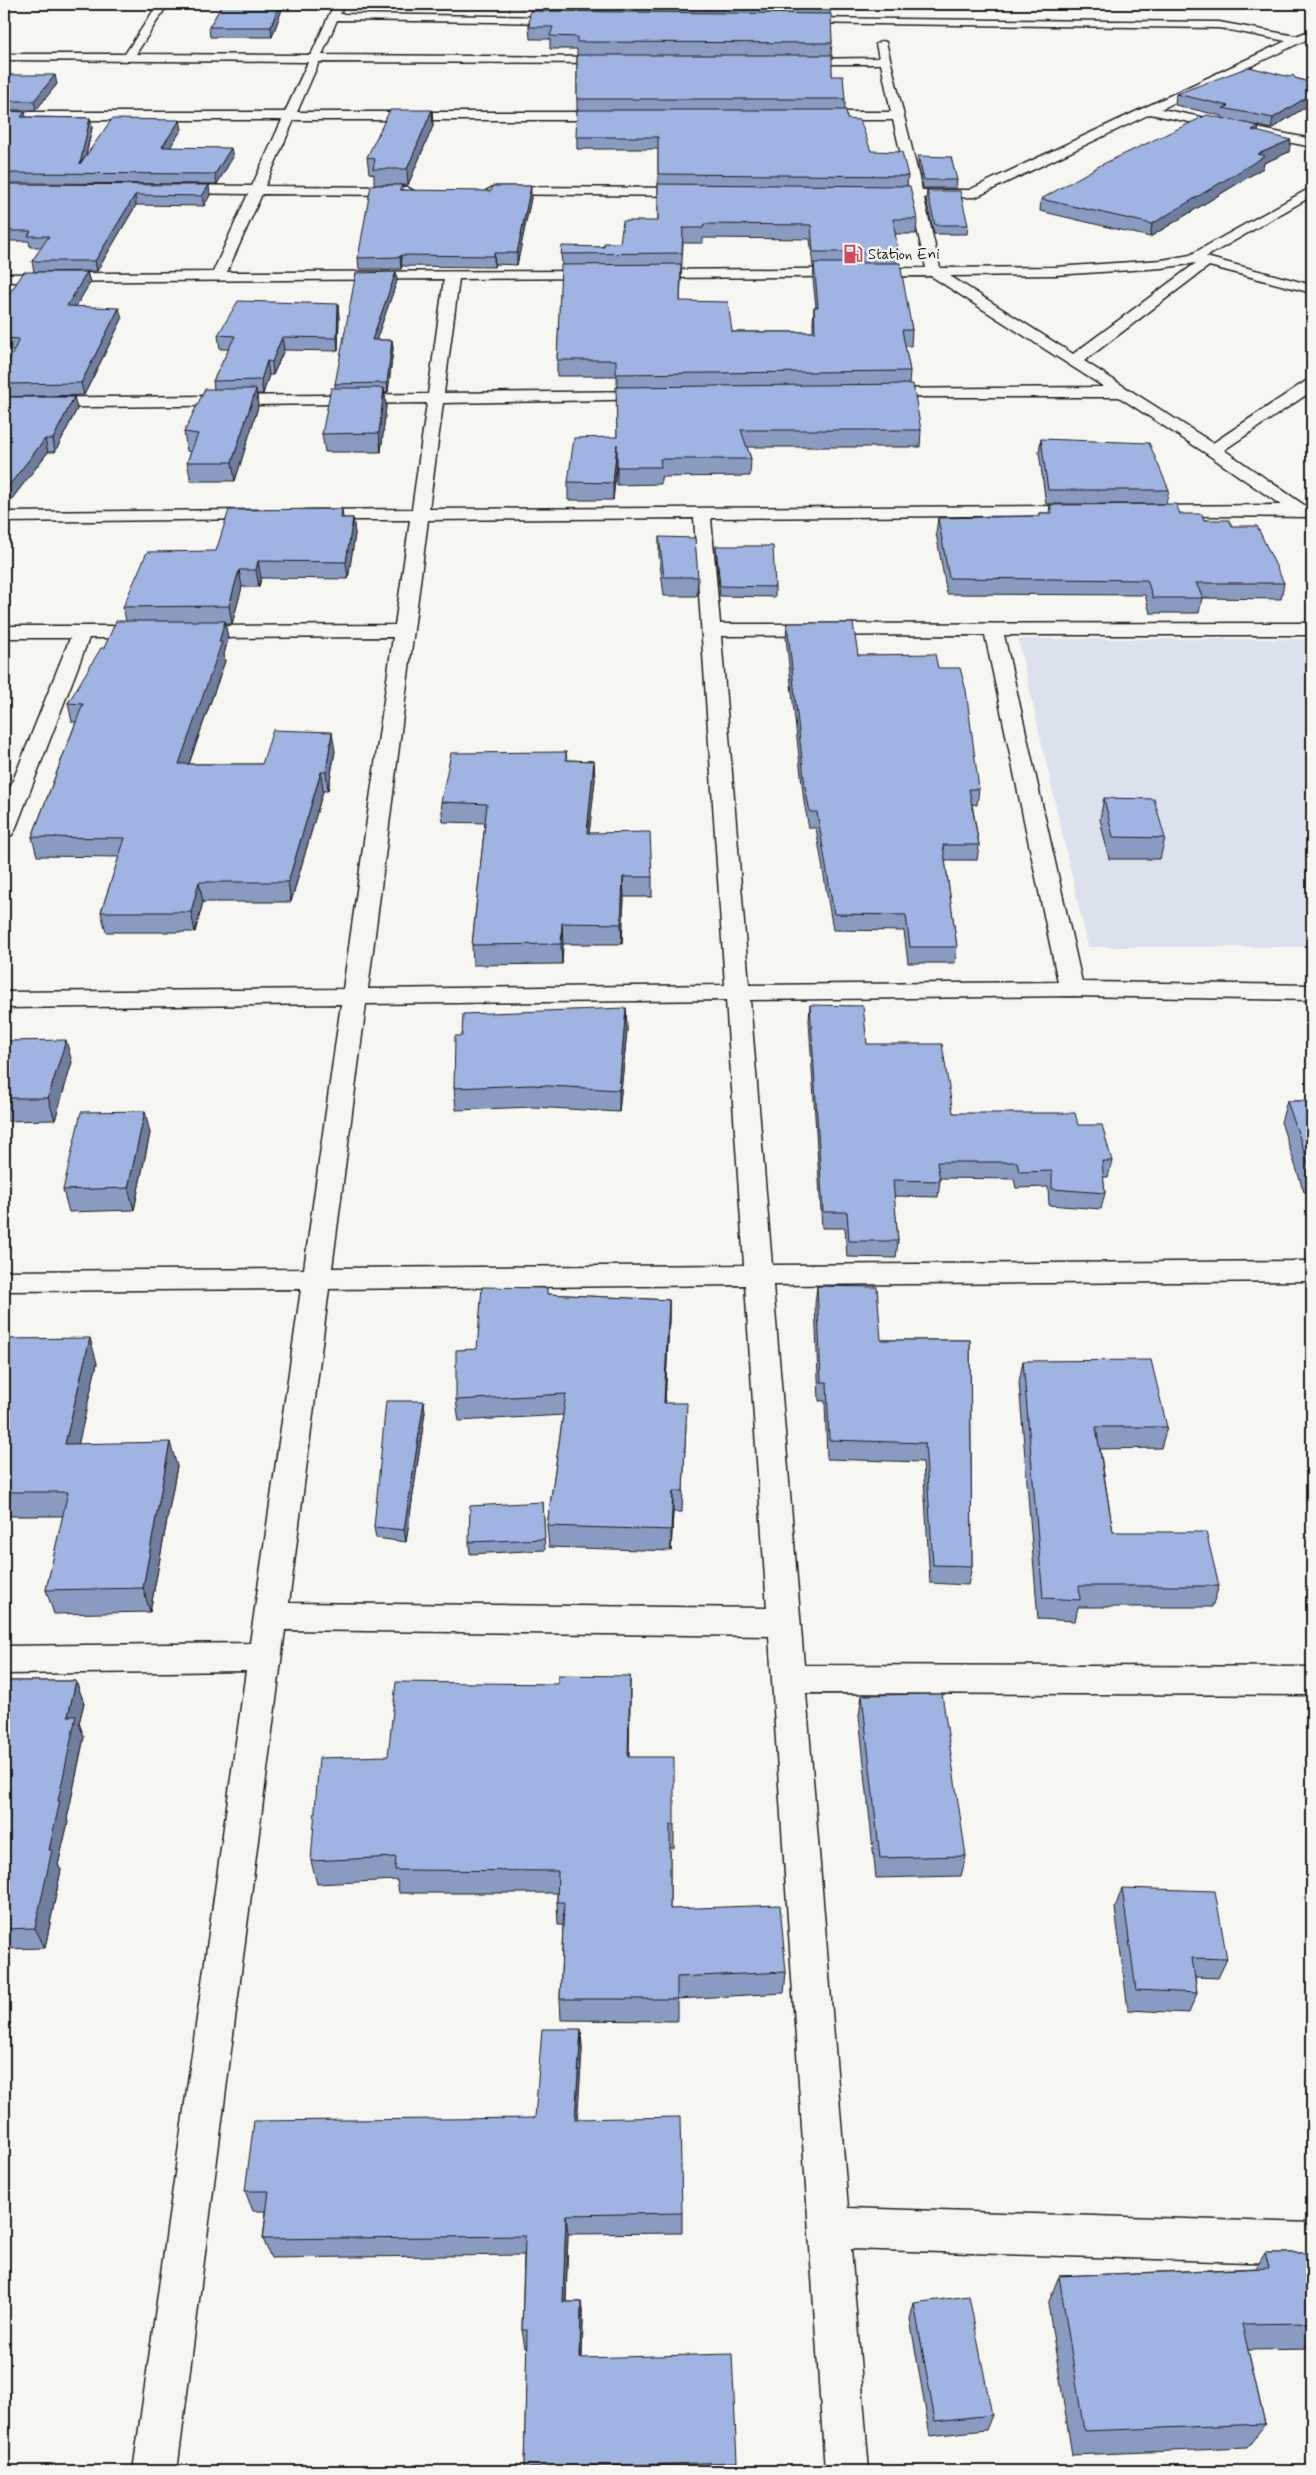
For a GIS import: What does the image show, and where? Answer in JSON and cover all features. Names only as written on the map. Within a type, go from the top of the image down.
[{"type":"street","points":[[129,57],[163,4]]},
{"type":"street","points":[[218,277],[339,4]]},
{"type":"street","points":[[333,17],[580,20]]},
{"type":"street","points":[[788,21],[876,17],[1219,25],[1297,40]]},
{"type":"street","points":[[876,17],[934,272],[1213,450],[1306,514]]},
{"type":"street","points":[[856,193],[971,194],[1312,33]]},
{"type":"street","points":[[4,57],[629,60]]},
{"type":"street","points":[[787,61],[886,61]]},
{"type":"street","points":[[1147,110],[1312,144]]},
{"type":"street","points":[[4,116],[629,116]]},
{"type":"street","points":[[799,116],[898,116]]},
{"type":"street","points":[[160,189],[417,191]]},
{"type":"street","points":[[477,191],[707,192]]},
{"type":"street","points":[[1073,361],[1201,259],[1312,191]]},
{"type":"street","points":[[629,274],[1055,271],[1162,264],[1201,259],[1312,288]]},
{"type":"street","points":[[4,278],[610,274]]},
{"type":"street","points":[[155,2471],[452,275]]},
{"type":"street","points":[[1213,450],[1312,384]]},
{"type":"street","points":[[863,394],[1122,392]]},
{"type":"street","points":[[4,403],[674,396]]},
{"type":"street","points":[[4,516],[1101,511]]},
{"type":"street","points":[[1121,511],[1306,514]]},
{"type":"street","points":[[702,513],[739,992],[847,2471]]},
{"type":"street","points":[[711,630],[1312,629]]},
{"type":"street","points":[[994,630],[1072,989]]},
{"type":"street","points":[[4,632],[404,631]]},
{"type":"street","points":[[4,830],[82,632]]},
{"type":"street","points":[[4,1000],[1072,989],[1312,993]]},
{"type":"street","points":[[4,1281],[1312,1271]]},
{"type":"street","points":[[271,1616],[784,1622]]},
{"type":"street","points":[[4,1660],[266,1657]]},
{"type":"street","points":[[789,1679],[1312,1681]]},
{"type":"street","points":[[829,2228],[1312,2243]]},
{"type":"shaded area","points":[[1018,639],[1312,639],[1312,947],[1088,947]]},
{"type":"building","points":[[223,4],[279,4],[271,27],[209,27]]},
{"type":"building","points":[[540,4],[831,4],[831,6]]},
{"type":"building","points":[[530,11],[831,14],[832,43],[577,42],[577,37],[550,36],[553,27],[529,27]]},
{"type":"building","points":[[577,55],[832,55],[832,76],[843,76],[845,99],[577,99]]},
{"type":"building","points":[[1249,67],[1290,77],[1293,75],[1295,78],[1312,83],[1312,94],[1273,118],[1223,108],[1229,106],[1176,94]]},
{"type":"building","points":[[4,75],[55,75],[34,101],[4,101]]},
{"type":"building","points":[[390,110],[432,110],[407,169],[373,169],[375,159],[367,157]]},
{"type":"building","points":[[577,110],[846,110],[847,119],[860,120],[871,151],[902,152],[908,176],[658,174],[658,137],[576,137]]},
{"type":"building","points":[[4,111],[25,112],[21,117],[90,118],[80,164],[112,119],[180,120],[162,147],[231,148],[215,174],[4,173]]},
{"type":"building","points":[[1207,115],[1259,126],[1252,130],[1291,140],[1258,154],[1265,156],[1152,224],[1041,199],[1101,165]]},
{"type":"building","points":[[918,156],[951,157],[957,180],[924,180]]},
{"type":"building","points":[[4,184],[209,185],[202,196],[135,195],[95,261],[32,261],[49,236],[28,236],[31,231],[4,231]]},
{"type":"building","points":[[658,184],[910,186],[917,219],[893,219],[898,252],[813,252],[811,225],[704,224],[703,228],[683,228],[682,253],[561,254],[562,246],[604,247],[604,243],[620,243],[623,221],[658,221]]},
{"type":"building","points":[[371,185],[402,185],[400,190],[491,191],[493,186],[531,186],[517,253],[494,253],[494,256],[401,255],[400,257],[358,258]]},
{"type":"building","points":[[927,191],[960,191],[968,225],[935,225]]},
{"type":"building","points":[[814,263],[900,263],[912,330],[902,330],[910,371],[616,374],[616,360],[557,360],[561,265],[681,264],[680,301],[728,302],[732,332],[815,332],[814,307],[818,307]]},
{"type":"building","points":[[24,272],[87,272],[67,306],[119,308],[81,383],[4,384],[4,372],[19,339],[4,338],[4,301]]},
{"type":"building","points":[[396,272],[372,340],[392,340],[387,383],[335,384],[356,273]]},
{"type":"building","points":[[238,301],[338,304],[337,338],[282,337],[272,362],[267,361],[261,380],[213,381],[235,336],[218,335]]},
{"type":"building","points":[[913,384],[921,430],[741,430],[751,459],[660,459],[661,467],[617,467],[617,444],[613,483],[568,482],[574,438],[617,437],[616,387]]},
{"type":"building","points":[[331,388],[384,388],[379,433],[322,434]]},
{"type":"building","points":[[205,389],[256,389],[232,462],[187,462],[198,434],[184,432]]},
{"type":"building","points":[[4,397],[74,397],[53,439],[45,439],[4,492]]},
{"type":"building","points":[[1041,439],[1149,443],[1169,490],[1048,490]]},
{"type":"building","points":[[1176,504],[1180,514],[1202,514],[1204,520],[1229,520],[1232,526],[1257,526],[1284,583],[1196,583],[1203,598],[1153,598],[1147,580],[949,578],[938,518],[1039,516],[1039,513],[1052,513],[1050,505]]},
{"type":"building","points":[[342,509],[341,518],[353,518],[346,562],[258,561],[256,570],[239,570],[229,606],[123,607],[147,552],[216,551],[229,510]]},
{"type":"building","points":[[659,537],[695,538],[698,577],[664,577]]},
{"type":"building","points":[[716,546],[773,546],[775,587],[720,586]]},
{"type":"building","points":[[116,621],[225,621],[219,642],[222,642],[179,764],[262,764],[273,730],[332,732],[326,772],[321,772],[288,882],[199,882],[191,912],[101,912],[125,838],[32,837],[83,704],[68,703],[101,648],[104,648]]},
{"type":"building","points":[[787,623],[853,623],[858,655],[935,654],[938,668],[960,668],[966,690],[979,789],[969,789],[979,845],[943,845],[957,947],[910,947],[906,915],[834,914],[817,812],[810,812],[805,787]]},
{"type":"building","points":[[566,752],[566,760],[594,761],[587,833],[650,832],[652,877],[623,877],[621,924],[562,923],[561,944],[472,945],[487,804],[441,802],[451,753]]},
{"type":"building","points":[[1104,798],[1154,799],[1165,838],[1113,837]]},
{"type":"building","points":[[810,1005],[863,1006],[867,1044],[942,1044],[953,1113],[1075,1113],[1078,1125],[1102,1125],[1112,1161],[1102,1161],[1105,1193],[1052,1189],[1052,1171],[1019,1172],[1017,1162],[937,1162],[940,1181],[893,1180],[898,1241],[849,1241],[847,1212],[823,1212]]},
{"type":"building","points":[[626,1008],[619,1090],[532,1085],[454,1088],[455,1036],[462,1036],[463,1014]]},
{"type":"building","points":[[66,1040],[48,1098],[4,1098],[4,1041]]},
{"type":"building","points":[[1287,1101],[1312,1101],[1312,1171],[1311,1171]]},
{"type":"building","points":[[145,1111],[128,1188],[63,1190],[81,1112]]},
{"type":"building","points":[[817,1286],[877,1287],[881,1340],[970,1340],[972,1566],[933,1565],[925,1443],[829,1440],[827,1382],[821,1382]]},
{"type":"building","points":[[482,1287],[547,1288],[547,1294],[669,1300],[664,1403],[687,1403],[683,1491],[673,1491],[671,1530],[547,1526],[566,1394],[456,1400],[456,1350],[477,1349]]},
{"type":"building","points":[[90,1338],[65,1444],[170,1442],[143,1588],[46,1590],[68,1492],[4,1492],[4,1339]]},
{"type":"building","points":[[1151,1360],[1167,1427],[1096,1427],[1113,1532],[1206,1532],[1219,1586],[1079,1586],[1080,1600],[1043,1598],[1023,1361]]},
{"type":"building","points":[[386,1401],[424,1401],[404,1530],[374,1527]]},
{"type":"building","points":[[543,1502],[545,1539],[469,1542],[470,1506]]},
{"type":"building","points":[[558,1675],[630,1676],[628,1757],[674,1757],[674,1825],[670,1825],[670,1909],[780,1905],[786,1972],[677,1977],[677,1999],[560,1999],[564,1902],[557,1902],[558,1871],[395,1870],[396,1857],[311,1861],[319,1758],[388,1756],[396,1682],[558,1684]]},
{"type":"building","points":[[4,1681],[76,1681],[68,1716],[76,1716],[49,1850],[52,1850],[35,1928],[4,1929]]},
{"type":"building","points":[[942,1694],[966,1856],[880,1858],[862,1695]]},
{"type":"building","points":[[1122,1888],[1215,1891],[1227,1959],[1192,1958],[1197,1993],[1136,1990]]},
{"type":"building","points":[[542,2029],[581,2029],[575,2119],[680,2117],[682,2213],[566,2215],[563,2302],[581,2302],[580,2358],[732,2354],[737,2462],[524,2468],[527,2330],[522,2330],[525,2236],[263,2239],[269,2191],[245,2191],[254,2121],[535,2118]]},
{"type":"building","points":[[1265,2253],[1312,2253],[1312,2323],[1242,2324],[1265,2424],[1084,2431],[1059,2276],[1269,2268]]},
{"type":"building","points":[[969,2296],[992,2415],[935,2421],[914,2303]]},
{"type":"place","name":"Station Eni","points":[[853,254]]}]
